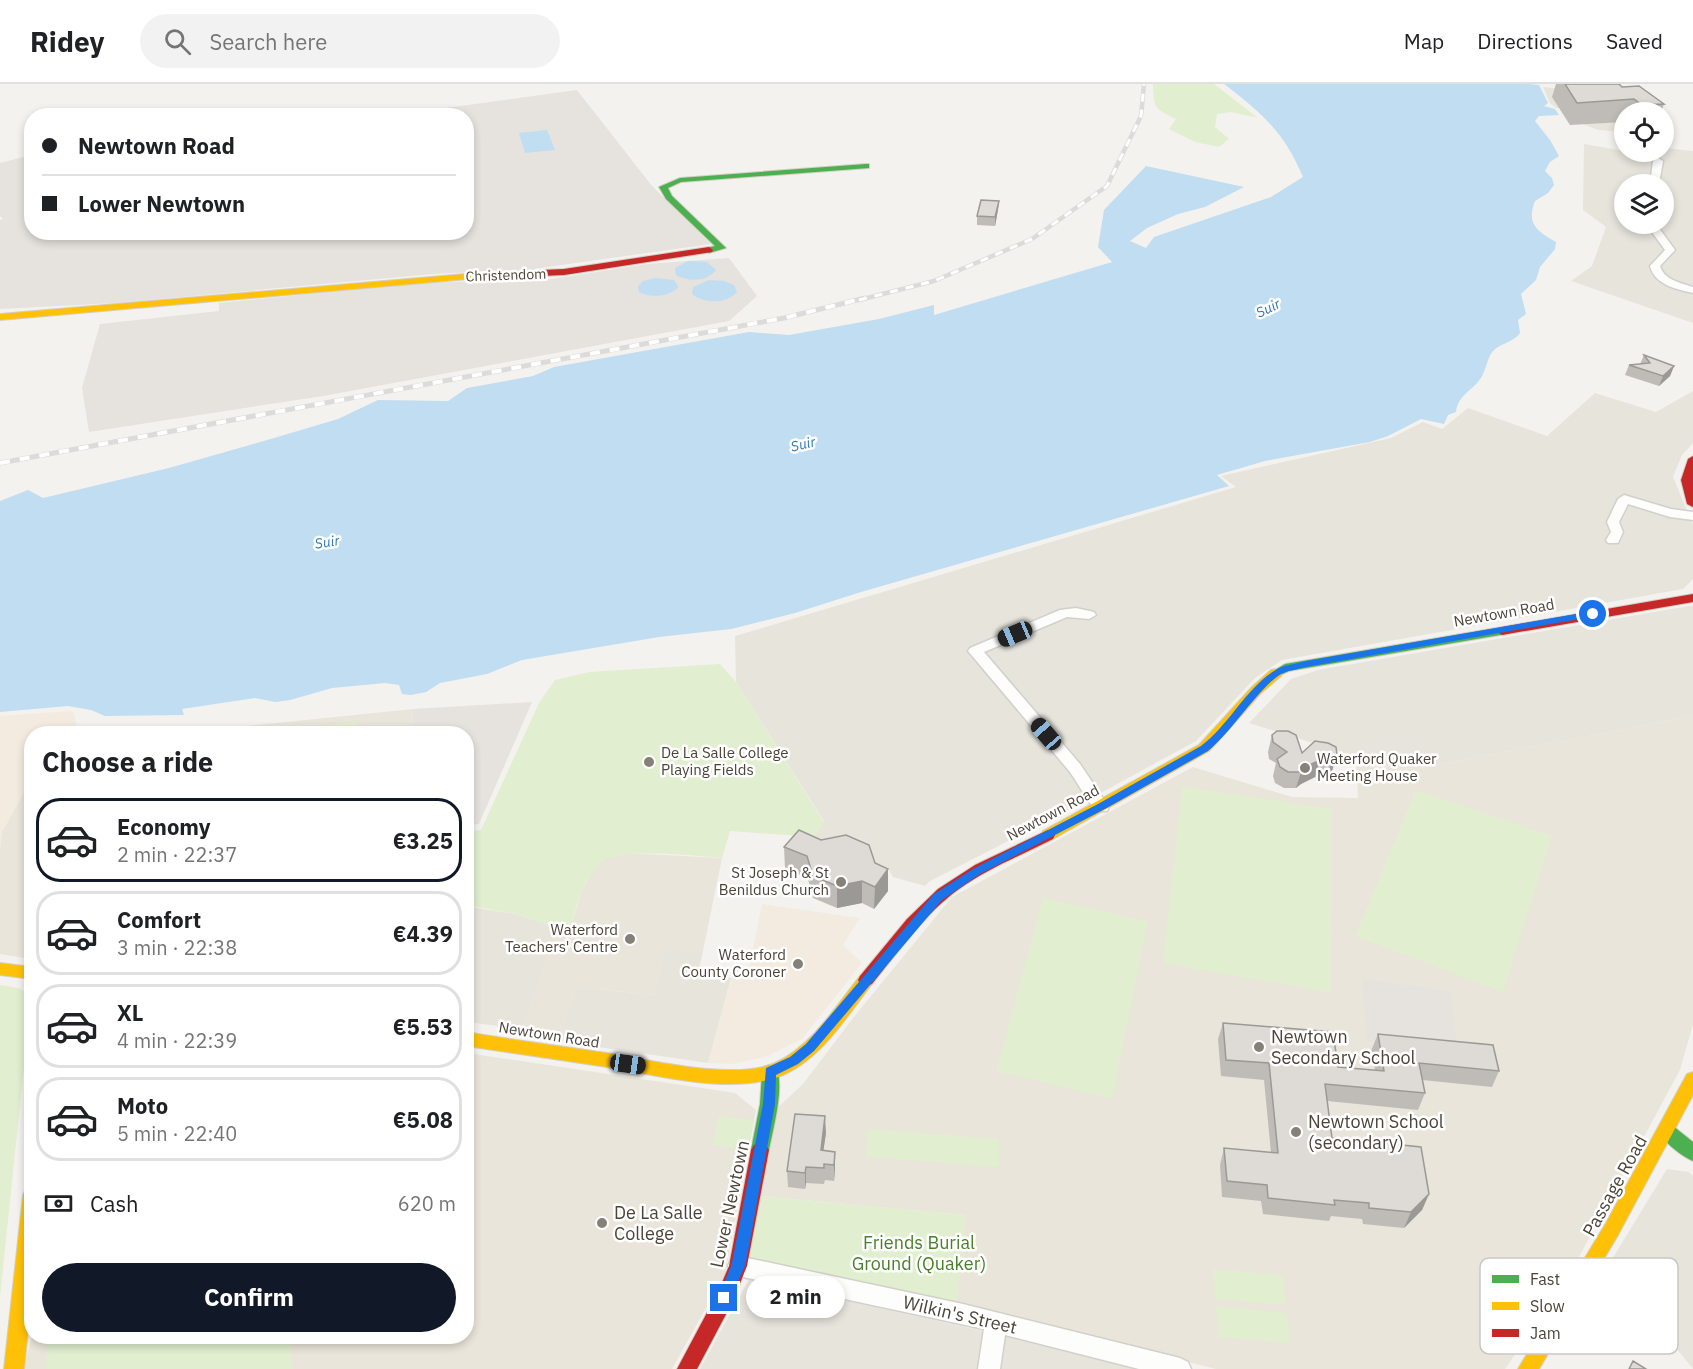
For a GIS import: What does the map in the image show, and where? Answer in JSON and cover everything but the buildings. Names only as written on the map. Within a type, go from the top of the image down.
[{"type":"street","name":"Christendom","points":[[0,317],[113,309],[437,278],[564,272],[722,248],[669,197],[663,187],[680,180],[866,166]]},
{"type":"street","points":[[1658,234],[1670,250],[1655,266],[1657,274],[1668,282],[1693,290]]},
{"type":"street","points":[[1693,459],[1687,480],[1693,504]]},
{"type":"street","points":[[1613,540],[1617,532],[1613,522],[1624,499],[1670,513],[1693,516]]},
{"type":"street","name":"Newtown Road","points":[[474,1040],[706,1075],[731,1077],[770,1072],[794,1060],[810,1047],[938,897],[976,872],[1101,807],[1211,744],[1266,682],[1284,669],[1693,598]]},
{"type":"street","points":[[1089,615],[1076,612],[1065,613],[975,651],[1075,768],[1101,807]]},
{"type":"street","points":[[0,969],[24,973]]},
{"type":"street","name":"Lower Newtown","points":[[687,1369],[738,1266],[769,1104],[770,1072]]},
{"type":"street","name":"Passage Road","points":[[1595,1258],[1667,1131],[1693,1079]]},
{"type":"street","points":[[1667,1131],[1693,1153]]},
{"type":"street","name":"Wilkin's Street","points":[[738,1266],[996,1323],[1180,1369]]},
{"type":"street","points":[[14,1369],[24,1272]]},
{"type":"street","points":[[989,1369],[996,1323]]},
{"type":"street","name":"Passage Road","points":[[1528,1369],[1537,1354]]},
{"type":"shaded area","points":[[1543,87],[1599,93],[1614,104],[1614,131],[1598,130],[1580,123],[1550,103]]},
{"type":"shaded area","points":[[577,90],[652,186],[711,244],[533,269],[434,274],[115,303],[0,309],[0,220],[3,219],[0,216],[0,163],[24,157],[24,240],[474,240],[474,108],[446,108]]},
{"type":"shaded area","points":[[1584,144],[1614,149],[1614,162],[1674,162],[1674,149],[1693,151],[1693,323],[1571,281],[1592,266],[1606,227],[1583,210]]},
{"type":"shaded area","points":[[729,258],[757,296],[729,321],[323,396],[89,432],[82,388],[100,324],[219,311],[219,303],[419,283],[552,279],[647,264]]},
{"type":"shaded area","points":[[1693,391],[1693,443],[1682,455],[1673,477],[1693,525],[1693,579],[1683,589],[1282,660],[1255,678],[1196,741],[1075,807],[930,881],[925,886],[893,877],[888,868],[815,837],[824,821],[736,682],[735,636],[1236,487],[1221,476],[1391,438],[1423,422],[1442,429],[1468,408],[1547,436],[1595,393],[1656,412]]},
{"type":"shaded area","points":[[1693,606],[1693,716],[1421,768],[1396,769],[1249,723],[1291,679],[1318,670]]},
{"type":"shaded area","points":[[532,702],[479,824],[474,824],[474,726],[412,726],[413,709]]},
{"type":"shaded area","points":[[413,709],[412,726],[247,726]]},
{"type":"shaded area","points":[[70,711],[74,713],[77,726],[24,726],[24,793],[2,832],[0,849],[0,716]]},
{"type":"shaded area","name":"Newtown Secondary School","points":[[1693,716],[1693,1024],[1680,1070],[1578,1258],[1480,1258],[1480,1354],[1515,1354],[1505,1369],[1216,1369],[956,1305],[966,1215],[759,1196],[777,1108],[803,1084],[853,1018],[952,897],[1193,767],[1292,797],[1358,798],[1356,758],[1396,769],[1421,768]]},
{"type":"shaded area","points":[[24,793],[24,958],[0,954],[2,832]]},
{"type":"shaded area","name":"Waterford Teachers' Centre","points":[[625,853],[722,858],[703,951],[666,950],[654,995],[577,987],[560,1036],[522,1029],[558,928],[570,929],[582,891],[593,871],[604,859]]},
{"type":"shaded area","points":[[762,904],[860,918],[843,945],[862,963],[802,1039],[768,1056],[732,1064],[708,1063],[731,978],[747,978]]},
{"type":"shaded area","points":[[474,907],[515,914],[558,928],[522,1029],[474,1023]]},
{"type":"shaded area","points":[[666,949],[703,951],[698,975],[731,978],[708,1063],[558,1041],[577,987],[654,995]]},
{"type":"shaded area","points":[[1362,979],[1450,991],[1459,1053],[1367,1041]]},
{"type":"shaded area","name":"De La Salle College","points":[[474,1054],[735,1093],[756,1110],[725,1274],[672,1369],[23,1369],[30,1344],[474,1344]]},
{"type":"shaded area","points":[[1667,1169],[1689,1172],[1693,1176],[1693,1369],[1678,1350],[1678,1258],[1613,1258]]},
{"type":"shaded area","points":[[749,1279],[1078,1352],[1138,1369],[700,1369]]},
{"type":"green space","points":[[1153,84],[1214,84],[1258,118],[1231,112],[1217,114],[1215,127],[1229,139],[1219,147],[1195,142],[1169,129],[1176,119],[1157,107]]},
{"type":"green space","name":"De La Salle College Playing Fields","points":[[720,664],[736,682],[824,822],[815,837],[730,831],[722,858],[678,854],[611,857],[602,862],[590,876],[570,929],[558,928],[515,914],[474,906],[474,830],[481,830],[539,703],[555,680],[590,672]]},
{"type":"green space","points":[[357,722],[357,726],[321,726]]},
{"type":"green space","points":[[1182,786],[1332,809],[1331,993],[1163,963]]},
{"type":"green space","points":[[1416,790],[1552,836],[1503,992],[1355,936]]},
{"type":"green space","points":[[1043,898],[1148,921],[1112,1099],[996,1071]]},
{"type":"green space","points":[[0,985],[24,991],[24,1067],[0,1297]]},
{"type":"green space","points":[[719,1116],[754,1120],[748,1150],[712,1146]]},
{"type":"green space","points":[[868,1129],[999,1139],[999,1167],[866,1157]]},
{"type":"green space","name":"Friends Burial Ground (Quaker)","points":[[759,1196],[967,1215],[956,1305],[748,1258]]},
{"type":"green space","points":[[1213,1269],[1283,1275],[1286,1305],[1215,1299]]},
{"type":"green space","points":[[1216,1306],[1287,1313],[1291,1343],[1218,1337]]},
{"type":"green space","points":[[48,1344],[291,1344],[293,1369],[46,1369]]},
{"type":"water","name":"Suir","points":[[1224,84],[1529,84],[1539,85],[1548,103],[1544,106],[1555,109],[1559,115],[1539,116],[1535,121],[1559,156],[1550,162],[1545,171],[1552,178],[1554,185],[1548,193],[1535,201],[1532,216],[1535,226],[1556,242],[1555,249],[1540,267],[1536,280],[1521,294],[1526,314],[1518,320],[1520,333],[1493,351],[1481,378],[1462,397],[1456,412],[1448,415],[1444,424],[1421,419],[1388,436],[1370,442],[1265,461],[1217,475],[1229,486],[795,613],[731,629],[659,637],[522,660],[487,674],[440,683],[426,692],[411,695],[402,694],[399,685],[385,683],[332,688],[275,702],[255,698],[182,709],[184,715],[105,716],[91,710],[68,706],[0,712],[0,501],[28,490],[43,498],[169,468],[338,419],[378,400],[448,401],[467,388],[533,376],[554,367],[749,332],[789,335],[879,319],[934,305],[934,315],[1112,262],[1098,247],[1104,210],[1146,166],[1244,187],[1205,207],[1178,214],[1147,228],[1130,241],[1146,248],[1154,237],[1271,197],[1303,177],[1296,161],[1271,124]]},
{"type":"water","points":[[547,130],[555,150],[525,153],[519,133]]},
{"type":"water","points":[[688,261],[707,262],[716,270],[708,277],[697,280],[676,275],[675,268]]},
{"type":"water","points":[[656,278],[674,280],[678,286],[677,289],[658,296],[639,292],[638,286],[643,281]]},
{"type":"water","points":[[709,280],[724,281],[734,285],[737,292],[721,301],[703,300],[692,294],[693,287]]},
{"type":"railway","points":[[859,300],[934,281],[1032,239],[1107,186],[1141,116],[1144,84]]},
{"type":"railway","points":[[0,463],[784,318],[865,298]]},
{"type":"traffic: fast","points":[[709,250],[722,248],[669,197],[663,187],[680,180],[866,166]]},
{"type":"traffic: fast","points":[[1276,673],[1285,668],[1306,664],[1502,631]]},
{"type":"traffic: fast","points":[[760,1150],[769,1104],[770,1072]]},
{"type":"traffic: fast","points":[[1667,1131],[1693,1153]]},
{"type":"traffic: slow","points":[[0,317],[477,276]]},
{"type":"traffic: slow","points":[[1048,835],[1204,748],[1223,730],[1256,690],[1276,673]]},
{"type":"traffic: slow","points":[[0,969],[24,972]]},
{"type":"traffic: slow","points":[[474,1040],[699,1074],[721,1076],[760,1074],[777,1070],[791,1063],[803,1053],[826,1030],[866,980]]},
{"type":"traffic: slow","points":[[1595,1258],[1693,1079]]},
{"type":"traffic: slow","points":[[14,1369],[24,1272]]},
{"type":"traffic: slow","points":[[1528,1369],[1537,1354]]},
{"type":"traffic: jam","points":[[477,276],[564,272],[709,250]]},
{"type":"traffic: jam","points":[[1693,459],[1687,480],[1693,504]]},
{"type":"traffic: jam","points":[[1502,631],[1693,598]]},
{"type":"traffic: jam","points":[[866,980],[912,923],[943,893],[980,868],[1048,835]]},
{"type":"traffic: jam","points":[[687,1369],[725,1297],[738,1266],[760,1150]]},
{"type":"place","name":"De La Salle College Playing Fields","points":[[649,762]]},
{"type":"place","name":"Waterford Quaker Meeting House","points":[[1305,768]]},
{"type":"place","name":"St Joseph & St Benildus Church","points":[[841,882]]},
{"type":"place","name":"Waterford Teachers' Centre","points":[[630,939]]},
{"type":"place","name":"Waterford County Coroner","points":[[798,964]]},
{"type":"place","name":"Newtown Secondary School","points":[[1259,1047]]},
{"type":"place","name":"Newtown School (secondary)","points":[[1296,1132]]},
{"type":"place","name":"De La Salle College","points":[[602,1223]]},
{"type":"route","points":[[724,1298],[738,1266],[741,1252],[769,1104],[770,1072],[783,1067],[810,1047],[910,927],[938,897],[976,872],[1101,807],[1204,748],[1216,739],[1266,682],[1279,671],[1306,664],[1593,614]]}]
